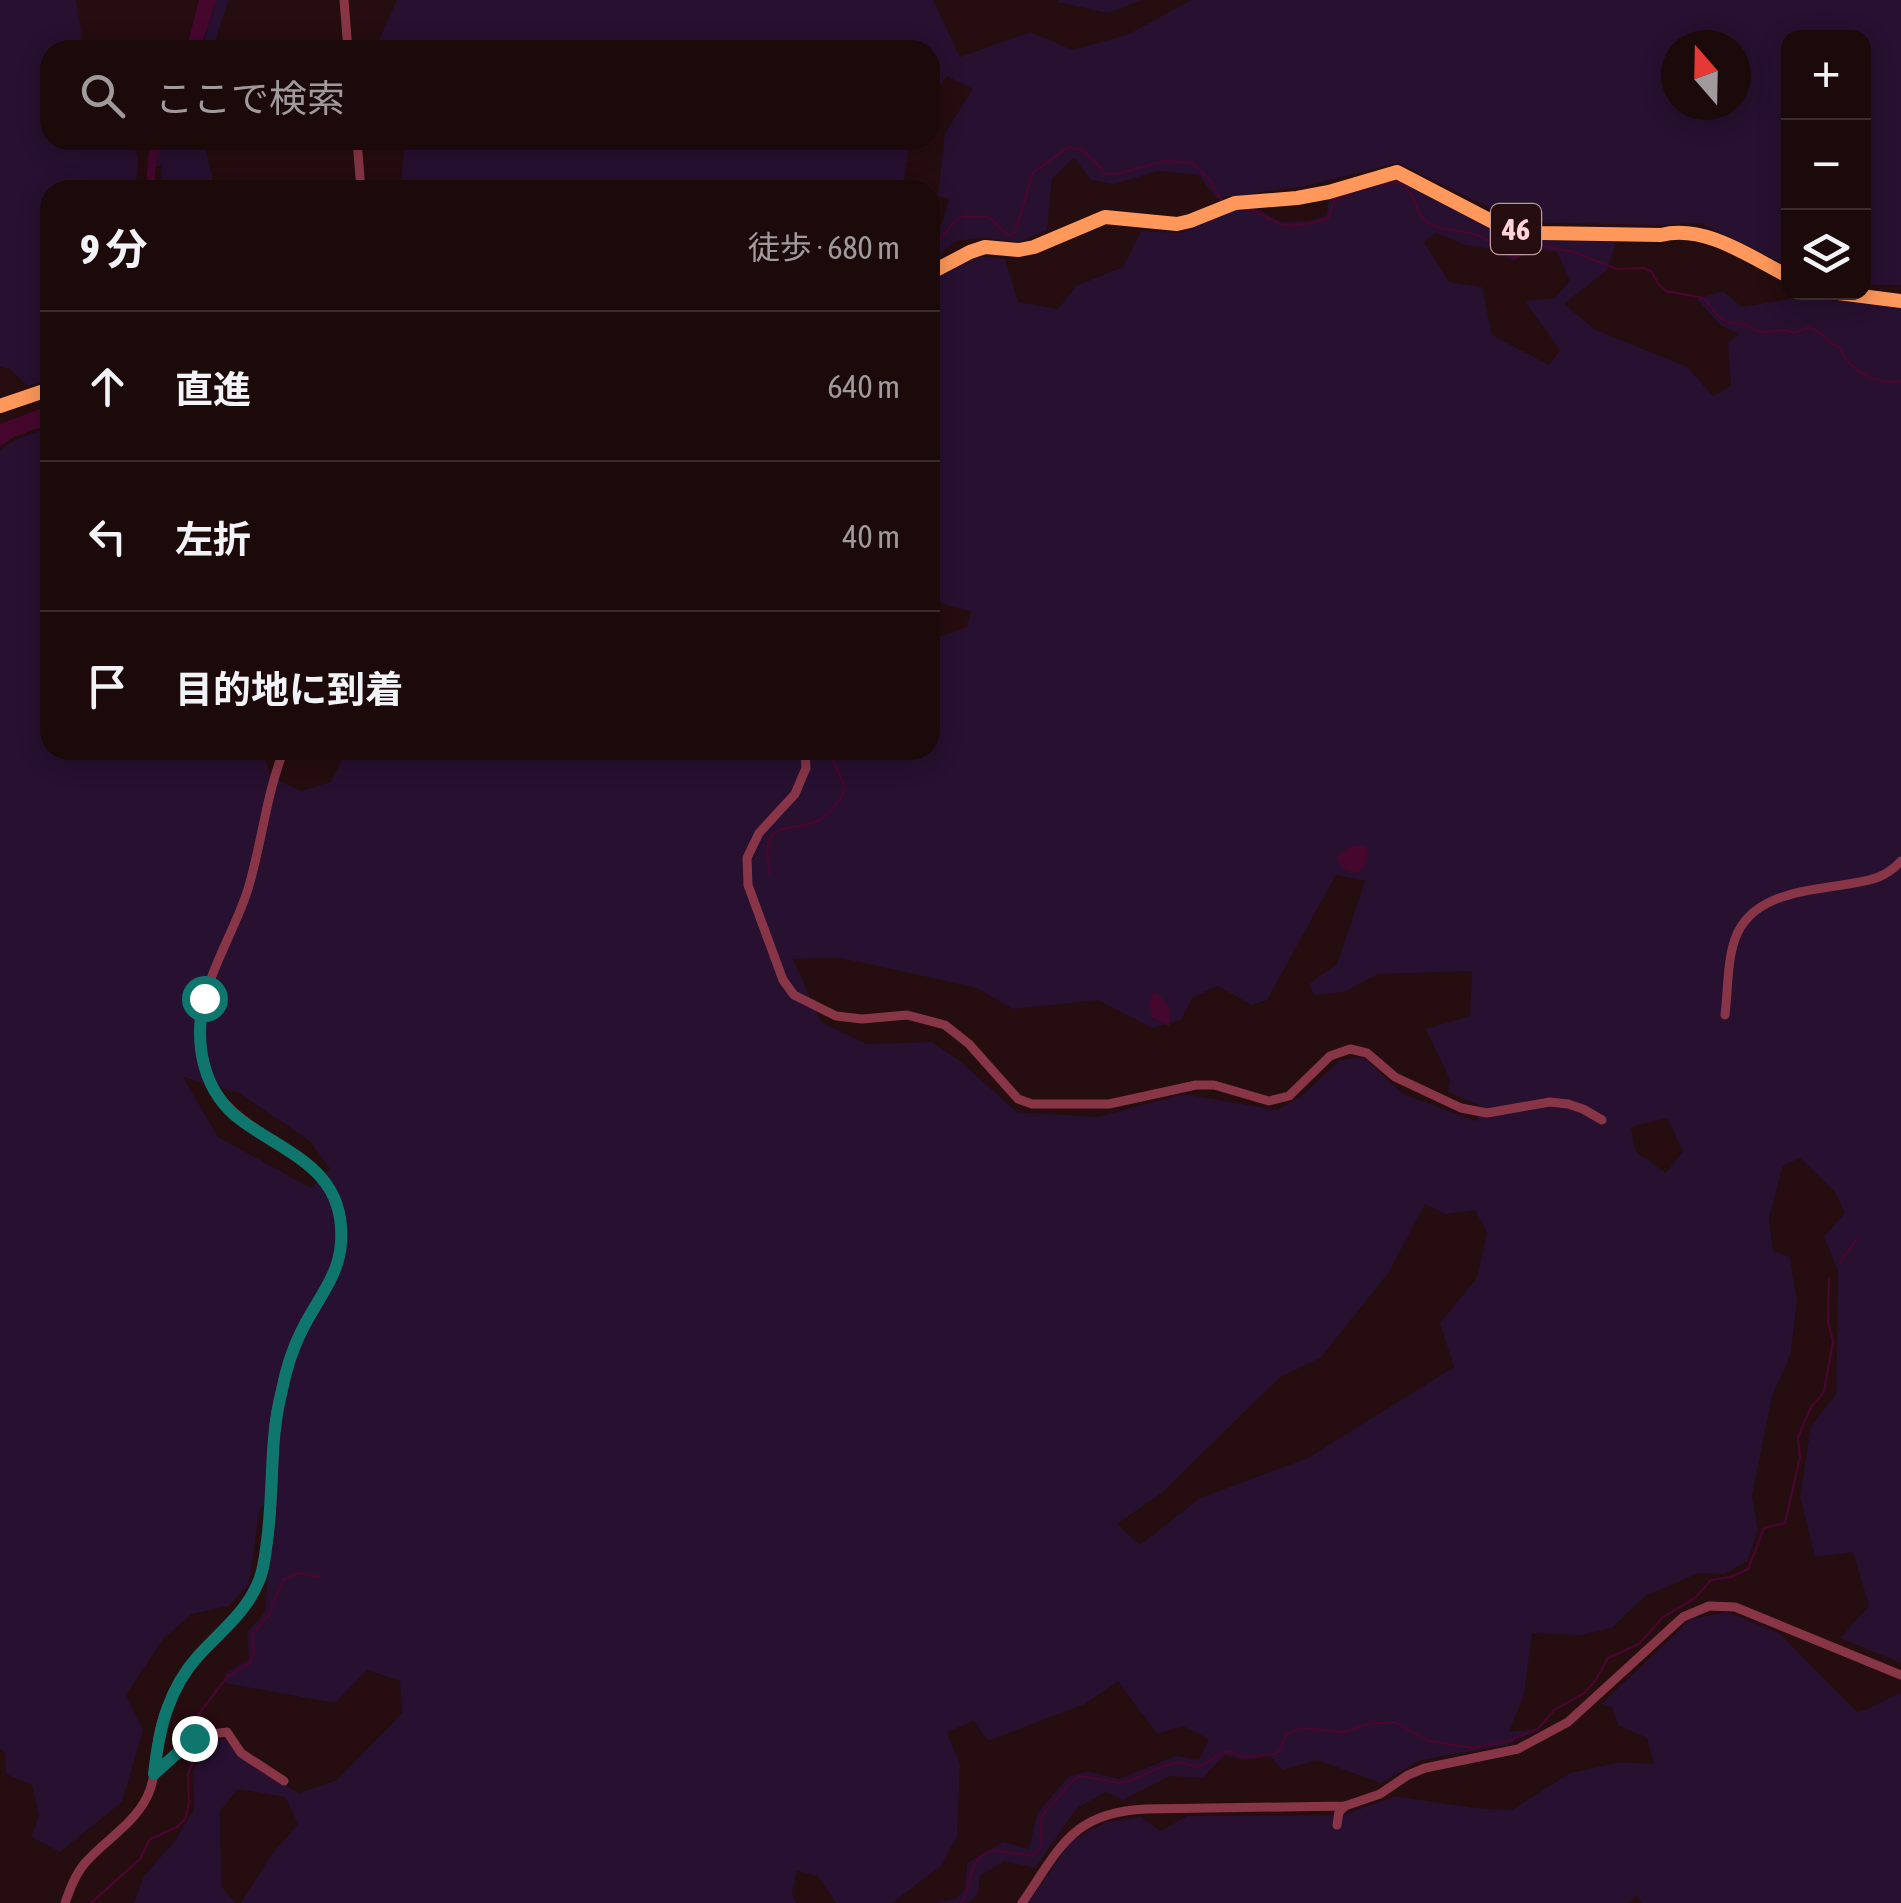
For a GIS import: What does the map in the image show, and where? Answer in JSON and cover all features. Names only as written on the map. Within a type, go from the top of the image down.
[{"type":"main road","name":"46","points":[[940,268],[986,247],[1034,247],[1105,217],[1190,222],[1235,203],[1330,192],[1396,172],[1496,224],[1542,233],[1689,232],[1724,243],[1781,272]]},
{"type":"main road","points":[[1871,297],[1901,301]]},
{"type":"main road","points":[[0,406],[40,392]]},
{"type":"street","points":[[344,0],[347,40]]},
{"type":"street","points":[[358,150],[360,180]]},
{"type":"street","points":[[65,1903],[86,1862],[137,1813],[148,1795],[158,1736],[178,1685],[198,1656],[241,1611],[260,1579],[281,1391],[290,1358],[328,1286],[341,1248],[340,1218],[323,1179],[306,1161],[241,1120],[224,1104],[205,1070],[200,1048],[199,1020],[204,998],[246,892],[280,760]]},
{"type":"street","points":[[806,760],[796,794],[759,833],[748,858],[748,885],[782,980],[794,995],[836,1016],[862,1020],[907,1015],[944,1025],[968,1044],[1018,1099],[1032,1104],[1109,1104],[1196,1085],[1214,1085],[1268,1101],[1289,1096],[1330,1056],[1350,1049],[1367,1053],[1394,1077],[1461,1108],[1487,1114],[1550,1102],[1583,1109],[1602,1120]]},
{"type":"street","points":[[1724,1016],[1734,943],[1739,930],[1761,906],[1782,896],[1878,879],[1901,861]]},
{"type":"street","points":[[1022,1903],[1076,1830],[1112,1812],[1146,1808],[1345,1806],[1380,1794],[1425,1768],[1518,1749],[1568,1722],[1683,1617],[1709,1606],[1735,1607],[1901,1675]]},
{"type":"street","points":[[154,1774],[199,1736],[227,1732],[241,1753],[284,1781]]},
{"type":"street","points":[[1337,1825],[1339,1812],[1345,1806]]},
{"type":"shaded area","points":[[0,0],[76,0],[82,40],[40,40],[40,150],[135,150],[137,177],[40,180],[40,382],[28,386],[10,369],[0,367]]},
{"type":"shaded area","points":[[199,0],[216,0],[203,40],[189,40]]},
{"type":"shaded area","points":[[216,0],[231,0],[215,40],[204,40]]},
{"type":"shaded area","points":[[397,0],[933,0],[960,57],[1030,32],[1073,50],[1129,34],[1191,0],[1901,0],[1901,285],[1871,285],[1871,30],[1781,30],[1781,263],[1701,223],[1548,223],[1502,214],[1398,163],[1301,187],[1216,198],[1199,175],[1158,171],[1114,184],[1091,180],[1074,158],[1052,179],[1047,230],[1019,242],[983,238],[955,241],[940,255],[940,226],[949,200],[940,196],[945,133],[973,89],[947,76],[940,85],[940,40],[379,40]]},
{"type":"shaded area","points":[[1059,0],[1142,0],[1108,13]]},
{"type":"shaded area","points":[[150,150],[160,150],[155,180],[147,180]]},
{"type":"shaded area","points":[[160,150],[206,150],[213,180],[160,180],[162,165],[156,166]]},
{"type":"shaded area","points":[[403,150],[909,150],[904,180],[402,180]]},
{"type":"shaded area","points":[[1391,177],[1406,181],[1503,233],[1534,240],[1616,242],[1607,270],[1564,304],[1596,330],[1687,367],[1713,396],[1731,386],[1728,342],[1739,334],[1720,325],[1697,299],[1723,291],[1742,307],[1783,300],[1828,300],[1901,308],[1901,1663],[1840,1638],[1869,1606],[1853,1552],[1815,1557],[1800,1496],[1811,1426],[1836,1394],[1838,1271],[1824,1236],[1845,1213],[1835,1192],[1800,1158],[1783,1166],[1769,1217],[1773,1251],[1790,1257],[1797,1302],[1790,1356],[1772,1396],[1752,1496],[1758,1531],[1747,1561],[1724,1574],[1699,1573],[1645,1596],[1612,1628],[1581,1635],[1532,1633],[1524,1695],[1509,1732],[1538,1729],[1508,1745],[1421,1760],[1381,1783],[1317,1760],[1283,1770],[1271,1757],[1241,1760],[1225,1755],[1203,1778],[1170,1776],[1123,1800],[1106,1792],[1077,1808],[1035,1868],[1004,1861],[980,1876],[978,1894],[967,1903],[935,1903],[955,1899],[965,1890],[967,1863],[1003,1842],[1029,1849],[1037,1814],[1068,1777],[1087,1771],[1119,1779],[1176,1756],[1199,1760],[1209,1739],[1183,1726],[1157,1734],[1118,1681],[1085,1704],[988,1741],[974,1721],[947,1732],[960,1764],[957,1836],[941,1866],[892,1903],[836,1903],[818,1876],[797,1871],[792,1894],[796,1903],[241,1903],[272,1854],[298,1824],[285,1797],[238,1789],[220,1811],[221,1886],[236,1903],[134,1903],[143,1877],[175,1841],[194,1809],[193,1772],[209,1739],[225,1740],[240,1757],[299,1793],[337,1780],[402,1713],[400,1681],[367,1670],[335,1703],[225,1683],[225,1674],[249,1659],[247,1632],[265,1612],[273,1510],[260,1506],[249,1584],[229,1606],[192,1614],[163,1639],[126,1695],[143,1730],[122,1802],[60,1852],[31,1837],[39,1816],[32,1785],[6,1774],[5,1753],[0,1748],[0,450],[40,431],[40,760],[266,760],[270,776],[301,791],[331,782],[342,760],[940,760],[940,636],[967,627],[971,611],[940,603],[940,276],[976,256],[1005,259],[1018,302],[1058,309],[1076,286],[1123,267],[1141,231],[1181,233],[1224,212],[1252,206],[1281,222],[1310,221],[1326,215],[1330,197]],"holes":[[[1436,233],[1465,245],[1498,250],[1512,261],[1536,249],[1557,252],[1570,281],[1554,298],[1525,301],[1560,350],[1549,365],[1492,335],[1482,287],[1449,282],[1424,242]],[[1336,875],[1365,881],[1337,964],[1309,984],[1314,995],[1344,992],[1378,974],[1472,971],[1470,1016],[1426,1029],[1450,1080],[1448,1092],[1483,1107],[1476,1121],[1403,1094],[1363,1057],[1340,1060],[1303,1095],[1278,1110],[1184,1094],[1097,1117],[1017,1112],[960,1061],[932,1042],[866,1044],[821,1022],[793,959],[841,958],[977,988],[1013,1009],[1098,1000],[1152,1028],[1181,1020],[1192,998],[1217,986],[1252,1005],[1267,1000]],[[183,1077],[239,1093],[310,1141],[330,1169],[311,1188],[218,1137]],[[1667,1118],[1683,1151],[1666,1173],[1635,1151],[1631,1127]],[[1425,1204],[1445,1214],[1475,1210],[1487,1233],[1477,1278],[1440,1323],[1454,1367],[1308,1458],[1200,1498],[1140,1545],[1117,1524],[1163,1492],[1279,1378],[1320,1358],[1389,1272]]]},
{"type":"shaded area","points":[[40,409],[40,428],[0,446],[0,424]]},
{"type":"shaded area","points":[[1351,846],[1366,846],[1368,855],[1364,868],[1356,873],[1343,869],[1337,857]]},
{"type":"shaded area","points":[[1154,992],[1168,1006],[1169,1026],[1152,1017],[1149,1003]]},
{"type":"shaded area","points":[[1727,1612],[1779,1633],[1858,1713],[1901,1693],[1901,1903],[1641,1903],[1637,1895],[1628,1903],[1028,1903],[1071,1841],[1106,1822],[1141,1817],[1160,1831],[1187,1816],[1344,1815],[1395,1796],[1512,1810],[1570,1773],[1621,1762],[1654,1764],[1647,1738],[1618,1725],[1612,1707],[1601,1704],[1691,1619]]},
{"type":"waterway","points":[[940,240],[961,217],[989,217],[1007,235],[1015,233],[1033,173],[1068,147],[1083,150],[1106,174],[1165,161],[1193,163],[1209,179],[1223,203]]},
{"type":"waterway","points":[[1248,209],[1283,224],[1309,223],[1328,219],[1334,201],[1349,193],[1400,183],[1410,193],[1420,215],[1439,228],[1480,236],[1515,258],[1541,246],[1571,251],[1617,269],[1643,268],[1651,271],[1666,291],[1704,298],[1720,318],[1730,323],[1765,332],[1795,333],[1808,327],[1839,347],[1864,374],[1881,381],[1901,381]]},
{"type":"waterway","points":[[769,874],[767,849],[773,835],[819,820],[840,798],[845,787],[833,760]]},
{"type":"waterway","points":[[1840,1263],[1857,1238]]},
{"type":"waterway","points":[[961,1903],[974,1865],[984,1854],[1000,1851],[1026,1855],[1038,1851],[1040,1818],[1074,1779],[1082,1776],[1119,1783],[1180,1762],[1202,1766],[1223,1752],[1243,1757],[1274,1754],[1286,1735],[1300,1728],[1344,1732],[1368,1724],[1395,1722],[1428,1741],[1474,1748],[1538,1729],[1554,1710],[1585,1693],[1608,1658],[1639,1644],[1662,1618],[1695,1598],[1711,1580],[1748,1569],[1764,1528],[1785,1523],[1800,1457],[1798,1437],[1811,1407],[1824,1392],[1833,1341],[1828,1322],[1829,1278]]},
{"type":"waterway","points":[[198,1735],[195,1719],[227,1677],[250,1663],[254,1655],[252,1635],[268,1616],[283,1580],[298,1573],[320,1577]]},
{"type":"waterway","points":[[91,1903],[140,1859],[150,1839],[185,1819],[188,1775],[199,1743]]},
{"type":"route","points":[[194,1738],[154,1774],[158,1736],[178,1685],[198,1656],[241,1611],[260,1579],[281,1391],[302,1330],[337,1266],[342,1230],[323,1179],[306,1161],[241,1120],[213,1088],[200,1048],[199,1020],[204,998]]}]
